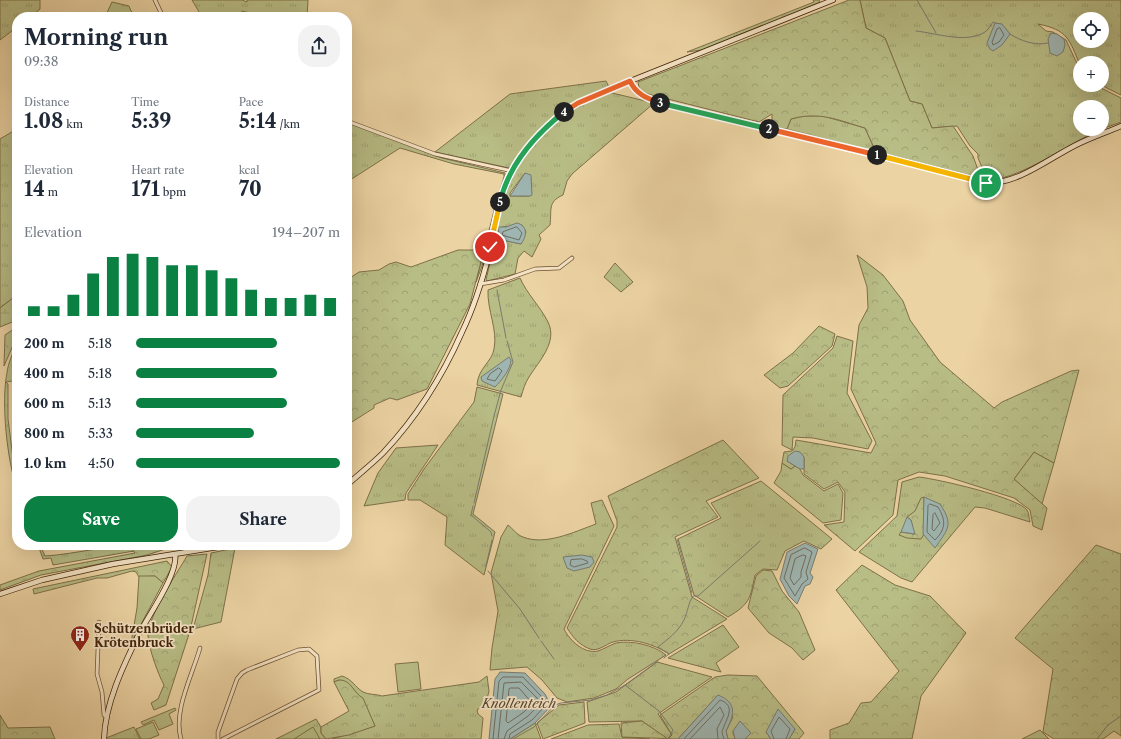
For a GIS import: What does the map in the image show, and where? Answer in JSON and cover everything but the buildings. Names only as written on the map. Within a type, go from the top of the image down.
[{"type":"main road","points":[[352,480],[383,452],[417,412],[463,331],[480,284],[502,197],[512,171],[536,136],[564,112],[583,101],[833,0]]},
{"type":"main road","points":[[630,81],[633,88],[639,94],[660,103],[995,184],[1012,179],[1079,143],[1121,126]]},
{"type":"main road","points":[[0,594],[42,580],[113,564],[199,550]]},
{"type":"main road","points":[[104,739],[107,718],[115,690],[138,636],[174,571],[174,554]]},
{"type":"street","points":[[155,0],[161,12]]},
{"type":"street","points":[[352,123],[435,154],[512,171]]},
{"type":"street","points":[[480,284],[504,280],[535,269],[559,268],[572,258]]},
{"type":"street","points":[[99,622],[97,674],[102,692],[104,715],[107,718]]},
{"type":"street","points":[[181,739],[178,723],[180,709],[200,648]]},
{"type":"street","points":[[218,739],[218,732],[234,686],[242,673],[298,650],[309,649],[318,656],[319,690],[224,739]]},
{"type":"green space","points":[[0,0],[40,0],[40,9],[36,12],[12,12],[12,31],[0,40]]},
{"type":"green space","points":[[192,0],[242,0],[247,2],[247,0],[308,0],[307,12],[199,12]]},
{"type":"green space","points":[[813,0],[819,0],[820,2],[702,50],[687,52],[814,2]]},
{"type":"green space","points":[[849,0],[860,0],[866,28],[885,38],[910,101],[922,104],[932,128],[953,126],[973,156],[981,178],[876,152],[865,128],[837,120],[820,116],[801,117],[791,119],[787,129],[772,127],[772,114],[759,122],[640,92],[638,82]]},
{"type":"green space","points":[[860,0],[1121,0],[1121,95],[1109,89],[1109,56],[1076,56],[1070,42],[1062,33],[1048,26],[1038,24],[1046,31],[1053,32],[1066,40],[1073,56],[1073,92],[1109,92],[1121,98],[1121,122],[1109,126],[1109,100],[1073,100],[1073,136],[1087,136],[1024,170],[998,179],[987,179],[978,158],[978,154],[970,146],[957,126],[932,128],[922,104],[910,101],[885,38],[866,28]]},
{"type":"green space","points":[[112,2],[129,6],[132,12],[107,12]]},
{"type":"green space","points":[[606,81],[609,87],[579,101],[566,109],[542,129],[522,153],[513,167],[509,168],[435,152],[510,94]]},
{"type":"green space","points":[[608,92],[654,103],[572,174],[567,181],[563,195],[552,204],[550,225],[539,235],[541,239],[532,257],[524,251],[518,258],[515,274],[487,281],[500,215],[506,194],[513,176],[522,160],[533,145],[546,132],[575,109]],"holes":[[[525,173],[531,179],[531,195],[510,196],[510,193]],[[522,225],[526,232],[521,244],[498,239],[502,227]]]},
{"type":"green space","points":[[804,116],[823,116],[865,128],[876,152],[787,129],[791,119]]},
{"type":"green space","points":[[352,124],[442,158],[505,173],[505,180],[482,266],[476,282],[504,174],[454,164],[400,148],[352,179]]},
{"type":"green space","points":[[12,132],[12,299],[0,308],[0,139]]},
{"type":"green space","points":[[458,250],[484,250],[470,304],[427,389],[397,400],[390,398],[374,405],[374,408],[352,422],[352,277],[359,272],[379,270],[396,262],[411,267]]},
{"type":"green space","points":[[857,255],[883,275],[903,301],[910,320],[940,362],[994,408],[1002,402],[1071,371],[1079,370],[1054,463],[1034,452],[1014,479],[1047,508],[1042,530],[1033,526],[1030,510],[1014,498],[945,476],[919,472],[898,480],[893,515],[855,551],[824,525],[844,522],[845,492],[838,482],[824,489],[804,474],[804,457],[787,461],[795,466],[791,469],[782,463],[784,452],[792,451],[795,447],[796,440],[871,453],[876,443],[851,389],[859,325],[868,308],[867,287]]},
{"type":"green space","points":[[615,263],[633,282],[621,292],[604,277]]},
{"type":"green space","points":[[520,278],[548,322],[551,337],[546,351],[524,387],[521,397],[477,385],[482,370],[493,354],[495,342],[488,290]]},
{"type":"green space","points":[[12,299],[12,322],[0,327],[0,308]]},
{"type":"green space","points":[[819,326],[835,334],[832,346],[788,386],[780,388],[764,375],[793,353]]},
{"type":"green space","points":[[12,330],[12,348],[4,366],[5,335]]},
{"type":"green space","points":[[837,336],[853,341],[847,393],[872,441],[868,449],[813,438],[793,437],[792,450],[782,445],[783,395],[833,348]]},
{"type":"green space","points":[[12,356],[12,381],[6,382],[8,384],[8,419],[12,450],[12,472],[5,415],[5,385]]},
{"type":"green space","points":[[477,387],[503,394],[473,514],[495,532],[484,575],[445,545],[447,517],[420,500],[408,500],[408,494],[424,469],[474,402]]},
{"type":"green space","points":[[723,440],[759,478],[706,501],[718,517],[675,537],[692,597],[727,619],[669,654],[649,644],[627,640],[613,642],[593,650],[579,643],[567,628],[617,527],[617,521],[608,496]]},
{"type":"green space","points":[[438,445],[406,493],[405,500],[364,506],[378,473],[396,448]]},
{"type":"green space","points":[[1034,452],[1054,463],[1042,504],[1014,479]]},
{"type":"green space","points":[[782,463],[791,469],[795,466],[800,469],[803,475],[824,491],[838,484],[843,493],[841,520],[823,523],[774,483],[781,471]]},
{"type":"green space","points":[[919,477],[942,481],[993,494],[1008,500],[1027,510],[1030,522],[985,508],[975,507],[912,582],[901,578],[859,552],[897,516],[902,482]]},
{"type":"green space","points":[[761,481],[832,539],[821,549],[804,541],[785,551],[777,570],[763,569],[755,575],[748,600],[741,608],[728,617],[694,595],[678,539],[721,518],[711,503]]},
{"type":"green space","points":[[924,497],[924,534],[921,539],[907,538],[899,535],[901,532],[914,534],[911,520],[907,517],[915,511],[921,498]]},
{"type":"green space","points":[[602,500],[614,526],[564,629],[578,646],[588,651],[598,651],[616,643],[628,642],[655,648],[666,655],[628,679],[616,689],[594,698],[567,702],[557,698],[542,680],[527,667],[490,670],[498,611],[491,573],[501,537],[508,525],[521,536],[532,539],[541,540],[560,537],[596,524],[591,503]]},
{"type":"green space","points":[[1096,545],[1121,554],[1121,736],[1114,731],[1103,739],[1054,739],[1043,732],[1053,669],[1015,638]]},
{"type":"green space","points":[[40,550],[42,550],[45,556],[88,550],[134,551],[53,565],[51,558],[43,559]]},
{"type":"green space","points":[[133,550],[162,550],[147,555],[41,575],[0,590],[0,585],[39,571],[135,553]]},
{"type":"green space","points":[[235,550],[221,622],[193,629],[208,575],[211,553]]},
{"type":"green space","points":[[207,554],[190,631],[166,705],[154,710],[151,703],[158,699],[164,685],[150,648],[148,636],[152,618],[163,596],[187,556]]},
{"type":"green space","points":[[167,561],[172,567],[163,583],[155,576],[139,577],[136,572],[132,571],[34,594],[33,589]]},
{"type":"green space","points":[[862,565],[895,585],[930,596],[966,633],[921,696],[912,739],[830,739],[830,730],[849,723],[861,703],[871,702],[899,671],[836,590]]},
{"type":"green space","points":[[763,570],[772,571],[782,591],[799,612],[815,650],[803,660],[792,648],[769,633],[748,608],[756,576]]},
{"type":"green space","points":[[139,576],[155,576],[163,583],[131,643],[137,608]]},
{"type":"green space","points":[[723,625],[739,647],[716,663],[721,672],[668,658]]},
{"type":"green space","points":[[418,662],[421,689],[398,692],[395,664]]},
{"type":"green space","points":[[657,662],[712,677],[658,714],[672,735],[667,739],[642,721],[589,722],[587,702],[616,692]]},
{"type":"green space","points":[[728,675],[757,676],[804,733],[799,739],[789,739],[795,729],[766,732],[771,739],[745,739],[751,733],[733,731],[735,739],[728,739],[726,731],[733,717],[718,695],[678,739],[668,739],[672,735],[660,715],[715,677]]},
{"type":"green space","points":[[342,676],[348,679],[363,692],[382,696],[479,682],[487,676],[489,691],[486,703],[477,710],[478,714],[483,718],[481,739],[332,739],[375,726],[357,693],[339,680],[334,682],[334,679]]},
{"type":"green space","points":[[339,680],[347,682],[363,698],[375,726],[349,735],[326,739],[321,733],[321,727],[349,711],[334,682]]},
{"type":"green space","points":[[584,702],[585,723],[543,739],[537,723],[559,705]]},
{"type":"green space","points":[[175,708],[176,710],[169,714],[173,724],[159,730],[154,720],[143,725],[141,722]]},
{"type":"green space","points":[[0,715],[8,728],[50,727],[55,739],[0,739]]},
{"type":"green space","points":[[316,719],[321,727],[321,733],[326,739],[276,739]]},
{"type":"green space","points":[[642,721],[667,739],[622,737],[621,723]]},
{"type":"green space","points":[[153,722],[159,735],[149,739],[141,739],[136,729]]},
{"type":"green space","points":[[535,723],[541,739],[510,739]]},
{"type":"green space","points":[[619,724],[622,737],[650,739],[551,739],[588,725]]},
{"type":"green space","points":[[134,727],[140,739],[106,738]]},
{"type":"green space","points":[[313,727],[320,739],[294,739]]},
{"type":"green space","points":[[1040,730],[1049,739],[1022,739]]},
{"type":"water","points":[[995,23],[1002,24],[1010,34],[1002,45],[993,51],[987,43]]},
{"type":"water","points":[[1051,33],[1057,34],[1064,39],[1065,45],[1063,52],[1057,56],[1050,53],[1048,39]]},
{"type":"water","points":[[525,173],[531,175],[532,195],[510,196]]},
{"type":"water","points":[[517,223],[521,224],[525,229],[525,235],[521,244],[497,239],[499,227],[506,227]]},
{"type":"water","points":[[509,357],[511,363],[508,371],[495,387],[482,381],[481,377]]},
{"type":"water","points":[[795,451],[800,452],[804,457],[804,469],[800,469],[787,461],[788,456]]},
{"type":"water","points":[[924,497],[940,504],[947,517],[948,527],[935,548],[923,534]]},
{"type":"water","points":[[907,517],[911,520],[915,534],[901,532]]},
{"type":"water","points":[[805,543],[818,549],[810,573],[813,577],[810,584],[805,586],[797,604],[789,596],[780,579],[787,552]]},
{"type":"water","points":[[582,555],[592,557],[594,562],[590,567],[574,571],[567,568],[563,557]]},
{"type":"water","name":"Knollenteich","points":[[500,672],[525,673],[545,694],[551,706],[535,723],[510,739],[489,739],[495,679]]},
{"type":"water","points":[[718,695],[729,702],[732,710],[731,720],[726,731],[728,739],[678,739]]},
{"type":"water","points":[[778,709],[795,729],[789,739],[771,739],[766,732]]},
{"type":"water","points":[[740,721],[751,733],[745,739],[735,739],[733,731]]},
{"type":"waterway","points":[[917,0],[936,33]]},
{"type":"waterway","points":[[916,31],[951,37],[969,37],[985,32],[993,22],[995,23]]},
{"type":"waterway","points":[[1010,34],[1028,42],[1038,44],[1048,43]]},
{"type":"waterway","points":[[497,290],[506,338]]},
{"type":"waterway","points":[[474,503],[501,390],[513,362],[507,341]]},
{"type":"waterway","points":[[473,506],[471,515],[491,532],[492,536]]},
{"type":"waterway","points":[[677,539],[692,593]]},
{"type":"waterway","points":[[486,566],[492,540]]},
{"type":"waterway","points":[[664,658],[669,654],[658,647],[682,624],[693,596],[698,596],[760,541]]},
{"type":"waterway","points":[[488,571],[520,609],[539,638]]},
{"type":"waterway","points":[[541,641],[554,659]]},
{"type":"waterway","points":[[625,685],[658,661]]},
{"type":"waterway","points":[[513,739],[534,727],[555,705],[591,700],[607,695],[625,685],[659,711],[673,730],[668,739]]},
{"type":"waterway","points":[[1097,739],[1108,725],[1121,716]]},
{"type":"place","name":"Schützenbrüder Krötenbruck","points":[[80,652]]},
{"type":"route","points":[[490,247],[497,215],[507,183],[514,167],[536,136],[564,112],[578,103],[630,81],[633,88],[639,94],[660,103],[830,143],[986,183]]}]
